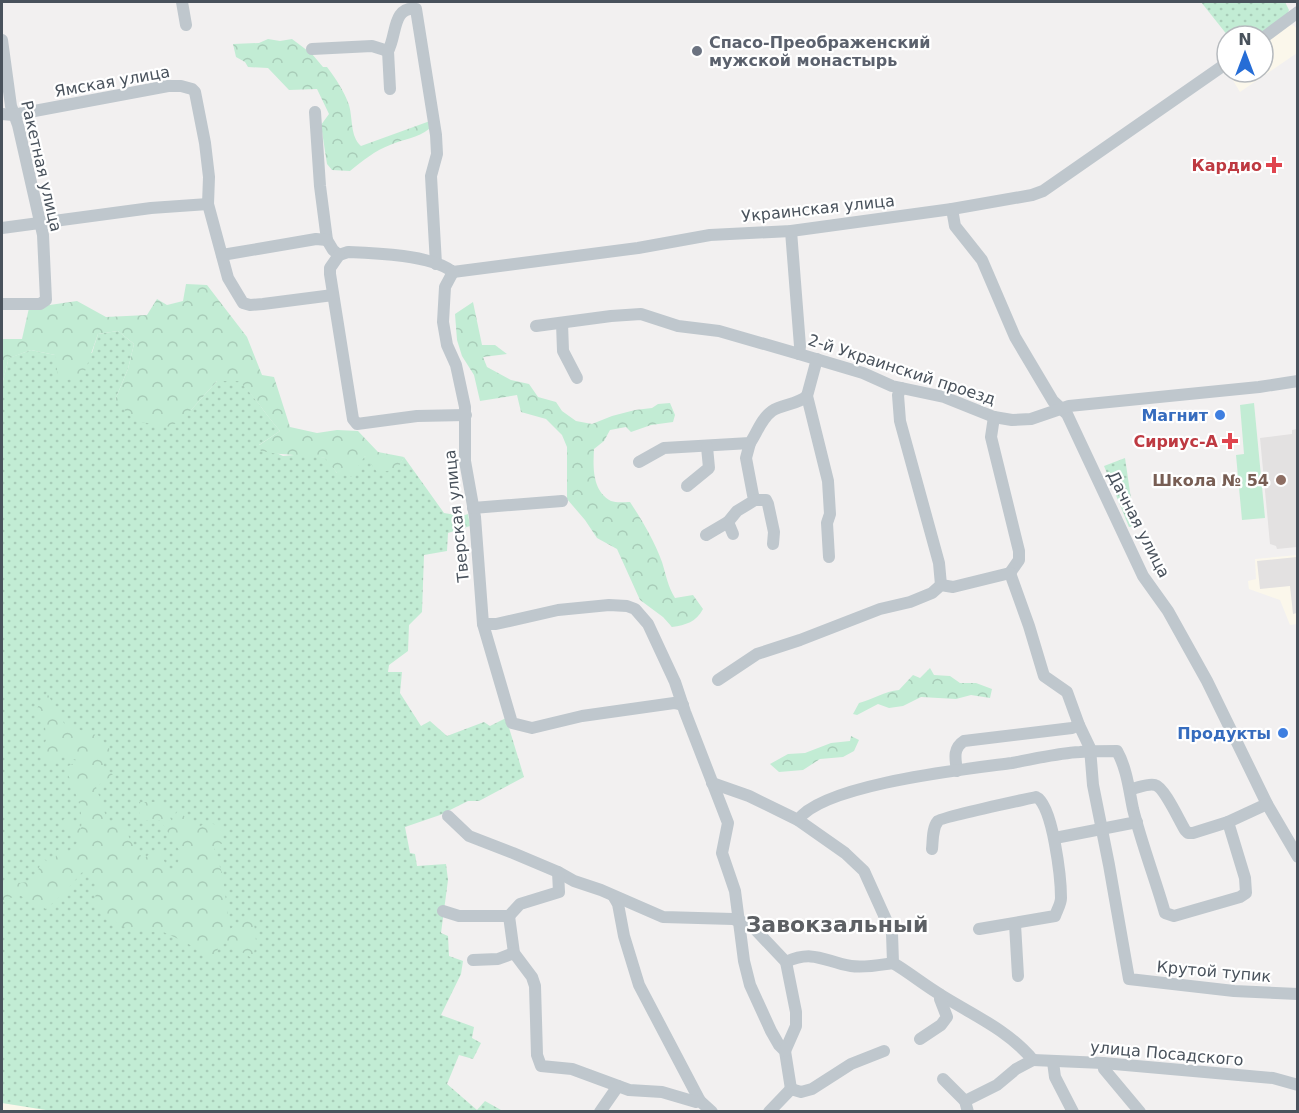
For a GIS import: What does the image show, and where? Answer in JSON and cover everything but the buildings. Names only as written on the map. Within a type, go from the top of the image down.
[{"type":"street","points":[[182,2],[186,25]]},
{"type":"street","points":[[390,88],[388,51],[393,43],[399,14],[404,10],[416,9],[436,135],[437,154],[431,176],[436,264]]},
{"type":"street","points":[[1275,29],[1298,12]]},
{"type":"street","name":"Ракетная улица","points":[[2,40],[8,114],[18,125],[43,235],[46,300],[40,304],[2,304]]},
{"type":"street","points":[[312,49],[372,46],[388,51]]},
{"type":"street","name":"Украинская улица","points":[[453,272],[638,248],[710,235],[790,231],[952,209],[1032,195],[1042,191],[1215,71]]},
{"type":"street","name":"Ямская улица","points":[[8,114],[168,86],[192,89],[195,92],[205,143],[209,177],[208,204]]},
{"type":"street","points":[[315,112],[320,186],[327,240],[339,255]]},
{"type":"street","points":[[2,228],[151,208],[208,204],[228,278],[243,303],[250,305],[333,296]]},
{"type":"street","name":"Дачная улица","points":[[952,209],[955,226],[982,260],[1015,337],[1053,401],[1067,414],[1143,576],[1168,611],[1207,681],[1267,804],[1298,857]]},
{"type":"street","points":[[790,231],[799,354]]},
{"type":"street","points":[[222,255],[316,239],[327,240]]},
{"type":"street","points":[[453,272],[436,264],[411,258],[348,252],[339,255],[330,268],[353,419],[357,424],[417,416],[466,415]]},
{"type":"street","name":"Тверская улица","points":[[453,272],[445,287],[443,322],[447,345],[459,374],[466,415],[465,461],[474,508],[483,624],[512,723],[532,728],[582,716],[674,703],[682,705]]},
{"type":"street","name":"2-й Украинский проезд","points":[[536,326],[641,314],[678,326],[719,331],[818,359],[901,388],[944,397],[994,417],[1012,420],[1030,419],[1062,408],[1298,381]]},
{"type":"street","points":[[562,323],[563,351],[577,378]]},
{"type":"street","points":[[755,500],[746,458],[750,444],[763,419],[773,410],[803,400],[807,396],[818,359]]},
{"type":"street","points":[[901,388],[898,396],[900,422],[939,563],[941,585]]},
{"type":"street","points":[[807,396],[828,481],[830,514],[827,523],[830,557]]},
{"type":"street","points":[[941,585],[953,587],[1010,573],[1019,560],[1019,551],[991,437],[994,417]]},
{"type":"street","points":[[639,462],[664,448],[750,444]]},
{"type":"street","points":[[687,486],[709,468],[707,447]]},
{"type":"street","points":[[706,535],[728,522],[737,511],[755,500],[765,500],[768,504],[774,532],[773,544]]},
{"type":"street","points":[[474,508],[562,501]]},
{"type":"street","points":[[728,522],[734,534]]},
{"type":"street","points":[[1010,573],[1044,676],[1067,692],[1091,753],[1093,785],[1101,829]]},
{"type":"street","points":[[718,680],[757,654],[880,609],[910,602],[932,593],[941,585]]},
{"type":"street","points":[[483,624],[496,624],[558,610],[609,605],[635,609],[648,624],[663,652],[728,824],[722,853],[735,891],[744,961],[750,985],[771,1031],[785,1051]]},
{"type":"street","points":[[957,771],[957,745],[964,741],[1072,728],[1079,725]]},
{"type":"street","points":[[798,820],[808,811],[851,791],[894,780],[1081,752],[1117,751],[1131,789],[1137,822],[1165,913],[1174,916],[1240,897],[1246,893],[1245,878],[1228,822]]},
{"type":"street","points":[[712,783],[749,796],[798,820],[844,853],[864,871],[892,933],[894,963]]},
{"type":"street","points":[[1131,789],[1153,784],[1158,786],[1188,833],[1228,822],[1267,804]]},
{"type":"street","points":[[932,849],[937,822],[943,817],[986,810],[1036,797],[1045,805],[1055,838],[1061,900],[1055,916],[979,929]]},
{"type":"street","points":[[448,816],[469,836],[663,917],[740,920],[751,925],[786,962],[796,1012],[796,1026],[785,1051],[791,1089]]},
{"type":"street","points":[[1055,838],[1137,822]]},
{"type":"street","name":"Крутой тупик","points":[[1101,829],[1129,980],[1234,991],[1298,994]]},
{"type":"street","points":[[443,911],[459,916],[509,916],[520,904],[559,892],[558,872]]},
{"type":"street","points":[[614,897],[618,904],[624,936],[639,985],[700,1101],[712,1112]]},
{"type":"street","points":[[509,916],[514,953],[532,977],[535,986],[538,1063],[541,1066],[572,1069],[629,1090],[662,1092],[696,1102],[700,1101]]},
{"type":"street","points":[[1015,924],[1018,976]]},
{"type":"street","points":[[473,960],[498,959],[514,953]]},
{"type":"street","points":[[786,962],[808,956],[828,958],[855,966],[894,963],[940,995],[976,1014],[1021,1046],[1033,1060],[1016,1069],[966,1106],[943,1079]]},
{"type":"street","points":[[920,1039],[941,1025],[947,1017],[940,995]]},
{"type":"street","points":[[791,1089],[801,1092],[812,1089],[851,1064],[884,1051]]},
{"type":"street","name":"улица Посадского","points":[[1033,1060],[1274,1078],[1298,1085]]},
{"type":"street","points":[[1053,1062],[1055,1077],[1073,1112]]},
{"type":"street","points":[[1103,1064],[1104,1069],[1140,1112]]},
{"type":"street","points":[[600,1112],[618,1086]]},
{"type":"street","points":[[769,1112],[791,1089]]},
{"type":"shaded area","points":[[1293,25],[1297,29],[1297,53],[1275,68],[1275,34],[1287,26]]},
{"type":"shaded area","points":[[1235,84],[1252,84],[1240,92]]},
{"type":"shaded area","name":"Школа № 54","points":[[1297,429],[1297,547],[1277,549],[1276,546],[1270,544],[1260,438],[1292,434],[1292,430]]},
{"type":"shaded area","points":[[1297,555],[1297,624],[1290,625],[1280,600],[1249,589],[1248,581],[1256,579],[1255,559]]},
{"type":"shaded area","points":[[1297,557],[1297,613],[1293,614],[1290,586],[1260,589],[1257,561]]},
{"type":"shaded area","points":[[2,1103],[45,1109],[58,1111],[2,1112]]},
{"type":"green space","points":[[1201,2],[1285,2],[1289,10],[1287,15],[1274,24],[1218,24]]},
{"type":"green space","points":[[268,39],[280,41],[292,39],[312,54],[323,67],[327,67],[347,100],[353,132],[361,146],[430,121],[429,129],[380,150],[350,171],[332,170],[327,164],[321,125],[329,114],[317,89],[289,90],[268,68],[248,67],[245,62],[236,57],[233,44],[259,43]]},
{"type":"green space","points":[[186,284],[207,285],[247,337],[262,375],[274,377],[290,427],[317,433],[337,430],[358,431],[378,452],[404,457],[397,470],[377,472],[365,456],[351,477],[337,473],[325,458],[261,451],[258,446],[280,431],[239,381],[217,381],[191,410],[171,427],[135,421],[115,400],[128,369],[134,344],[118,331],[98,334],[84,374],[59,383],[55,355],[31,350],[7,359],[2,385],[2,339],[22,339],[29,308],[77,301],[106,317],[147,315],[157,299],[167,305],[183,301]]},
{"type":"green space","points":[[473,302],[482,345],[495,345],[507,354],[483,357],[487,367],[511,380],[529,384],[538,397],[556,402],[562,411],[576,421],[592,424],[612,416],[670,403],[675,415],[673,422],[651,425],[631,432],[626,427],[610,430],[604,441],[594,449],[594,471],[597,485],[605,497],[613,502],[630,502],[635,509],[655,546],[675,598],[693,595],[703,609],[694,620],[672,627],[663,617],[640,600],[617,549],[597,538],[567,499],[567,447],[562,435],[546,419],[521,412],[517,395],[480,401],[474,375],[462,356],[457,340],[455,314]]},
{"type":"green space","points":[[118,331],[134,344],[128,369],[115,400],[191,410],[217,381],[240,381],[280,431],[259,445],[283,456],[306,454],[326,458],[337,473],[365,456],[396,470],[404,457],[444,513],[462,516],[468,514],[470,526],[448,533],[447,551],[424,555],[422,612],[409,625],[408,651],[389,665],[388,672],[402,672],[400,693],[421,726],[430,721],[447,736],[484,722],[490,726],[506,718],[524,777],[479,801],[468,801],[440,815],[405,827],[410,853],[415,854],[417,866],[446,864],[448,880],[441,933],[448,936],[449,956],[463,961],[461,974],[441,1015],[474,1027],[472,1038],[481,1043],[473,1059],[459,1055],[447,1084],[477,1110],[485,1101],[501,1110],[499,1112],[58,1112],[2,1103],[2,385],[8,361],[6,359],[31,350],[55,355],[92,353],[98,334]]},
{"type":"green space","points":[[1254,403],[1265,518],[1242,520],[1236,455],[1244,454],[1240,405]]},
{"type":"green space","points":[[1125,458],[1135,526],[1129,527],[1104,466]]},
{"type":"green space","points":[[930,668],[934,675],[950,676],[960,683],[976,683],[992,689],[990,698],[971,695],[956,699],[921,697],[903,706],[889,708],[878,704],[857,715],[853,714],[859,703],[899,690],[913,675],[920,678]]},
{"type":"green space","points":[[47,693],[65,725],[99,736],[112,752],[103,765],[113,775],[96,787],[108,822],[124,822],[130,840],[143,859],[158,848],[169,871],[176,868],[181,853],[160,820],[140,820],[139,802],[161,802],[172,821],[178,810],[196,828],[209,822],[220,827],[224,842],[214,849],[222,873],[230,929],[253,914],[256,941],[253,959],[228,943],[219,944],[215,961],[187,943],[161,931],[150,932],[121,926],[95,907],[96,880],[84,870],[46,909],[19,895],[2,901],[2,885],[7,879],[20,883],[35,881],[42,858],[54,866],[57,850],[66,854],[78,842],[63,820],[68,816],[81,829],[81,811],[66,767],[79,761],[63,755],[59,762],[44,762],[40,753],[46,740],[45,725],[33,714]]},
{"type":"green space","points":[[851,736],[859,740],[854,751],[843,757],[820,759],[803,770],[779,772],[770,764],[788,754],[805,753],[831,743],[850,741]]},
{"type":"place","name":"Спасо-Преображенский мужской монастырь","points":[[697,51]]},
{"type":"place","name":"Кардио","points":[[1274,165]]},
{"type":"place","name":"Магнит","points":[[1220,415]]},
{"type":"place","name":"Сириус-А","points":[[1230,441]]},
{"type":"place","name":"Школа № 54","points":[[1281,480]]},
{"type":"place","name":"Продукты","points":[[1283,733]]},
{"type":"district","name":"Завокзальный","points":[[837,924]]}]
